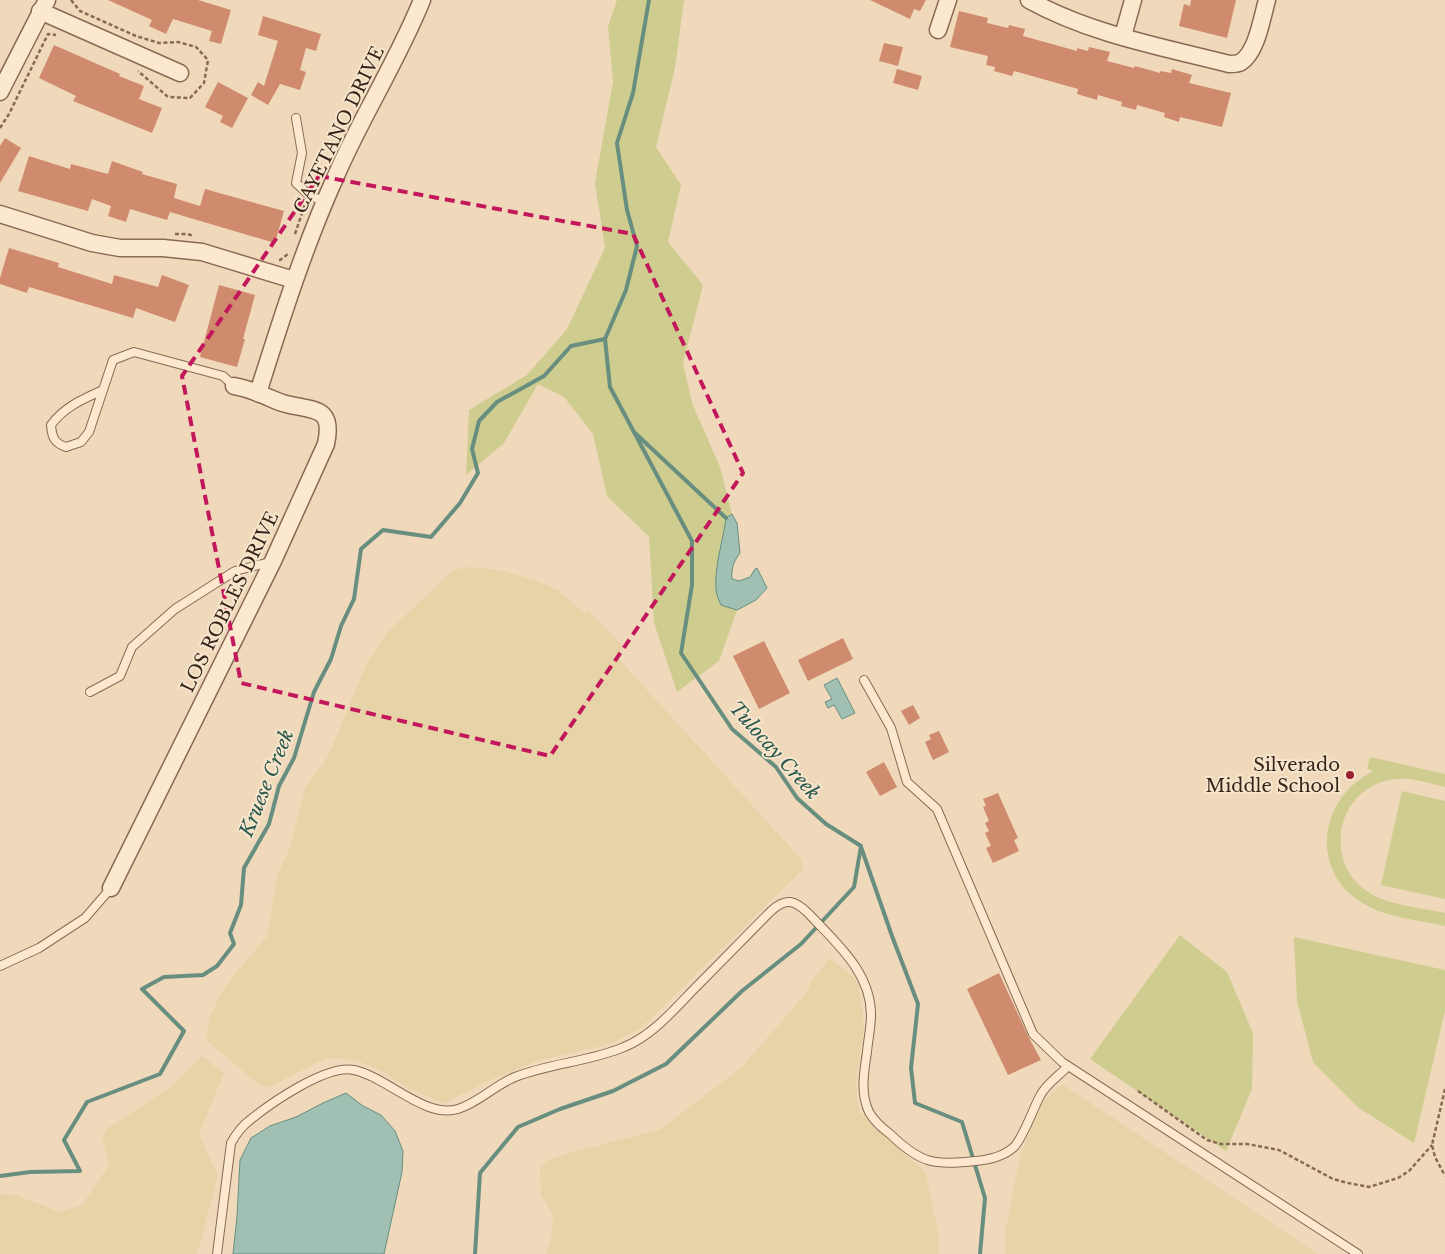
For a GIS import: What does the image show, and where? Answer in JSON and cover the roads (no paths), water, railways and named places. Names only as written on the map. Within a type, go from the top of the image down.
[{"type":"street","name":"CAYETANO DRIVE","points":[[258,393],[294,280],[324,202],[335,176],[408,36],[422,0]]},
{"type":"street","points":[[938,30],[948,0]]},
{"type":"street","points":[[1029,0],[1064,18],[1229,64],[1240,62],[1250,52],[1258,33],[1267,0]]},
{"type":"street","points":[[1123,36],[1133,0]]},
{"type":"street","points":[[0,92],[44,6],[180,73]]},
{"type":"street","points":[[0,214],[92,243],[120,248],[163,248],[202,252],[294,280]]},
{"type":"street","name":"LOS ROBLES DRIVE","points":[[111,888],[273,561],[326,444],[329,430],[326,420],[319,412],[285,404],[234,386]]},
{"type":"lane","points":[[296,118],[302,153],[296,183],[309,195],[324,202]]},
{"type":"lane","points":[[103,390],[75,403],[59,414],[51,425],[52,436],[57,444],[66,447],[81,442],[89,432],[103,390],[113,360],[134,352],[222,376],[234,386]]},
{"type":"lane","points":[[90,692],[120,676],[132,647],[175,609],[235,571],[273,561]]},
{"type":"lane","points":[[864,680],[890,728],[907,782],[937,809],[1033,1034],[1068,1066],[1358,1254]]},
{"type":"lane","points":[[0,966],[39,948],[85,918],[111,888]]},
{"type":"lane","points":[[217,1254],[231,1143],[249,1120],[286,1094],[327,1074],[341,1070],[355,1070],[391,1086],[426,1106],[442,1110],[458,1109],[514,1077],[624,1048],[643,1037],[678,1006],[778,904],[792,902],[802,908],[859,970],[867,992],[871,1014],[863,1075],[864,1095],[870,1113],[879,1125],[906,1150],[921,1158],[947,1164],[988,1160],[1014,1147],[1045,1088],[1068,1066]]},
{"type":"waterway","name":"Tulocay Creek","points":[[475,1254],[480,1173],[518,1127],[560,1109],[613,1091],[666,1064],[742,991],[801,944],[854,887],[861,846],[826,824],[797,798],[776,767],[732,729],[681,653],[692,585],[692,541],[610,387],[605,339],[626,290],[637,246],[627,210],[617,143],[633,93],[649,0]]},
{"type":"waterway","name":"Kruese Creek","points":[[0,1176],[30,1172],[80,1171],[64,1140],[87,1102],[160,1074],[184,1031],[142,989],[164,977],[203,975],[217,966],[234,944],[230,933],[241,905],[244,868],[269,824],[279,786],[294,758],[314,692],[331,659],[341,626],[354,599],[361,549],[383,530],[431,537],[460,503],[478,473],[472,449],[479,421],[497,402],[544,376],[571,346],[605,339]]},
{"type":"waterway","points":[[635,433],[726,518]]},
{"type":"waterway","points":[[861,847],[918,1004],[911,1068],[915,1103],[962,1122],[985,1198],[980,1254]]},
{"type":"place","name":"Silverado Middle School","points":[[1350,775]]}]
